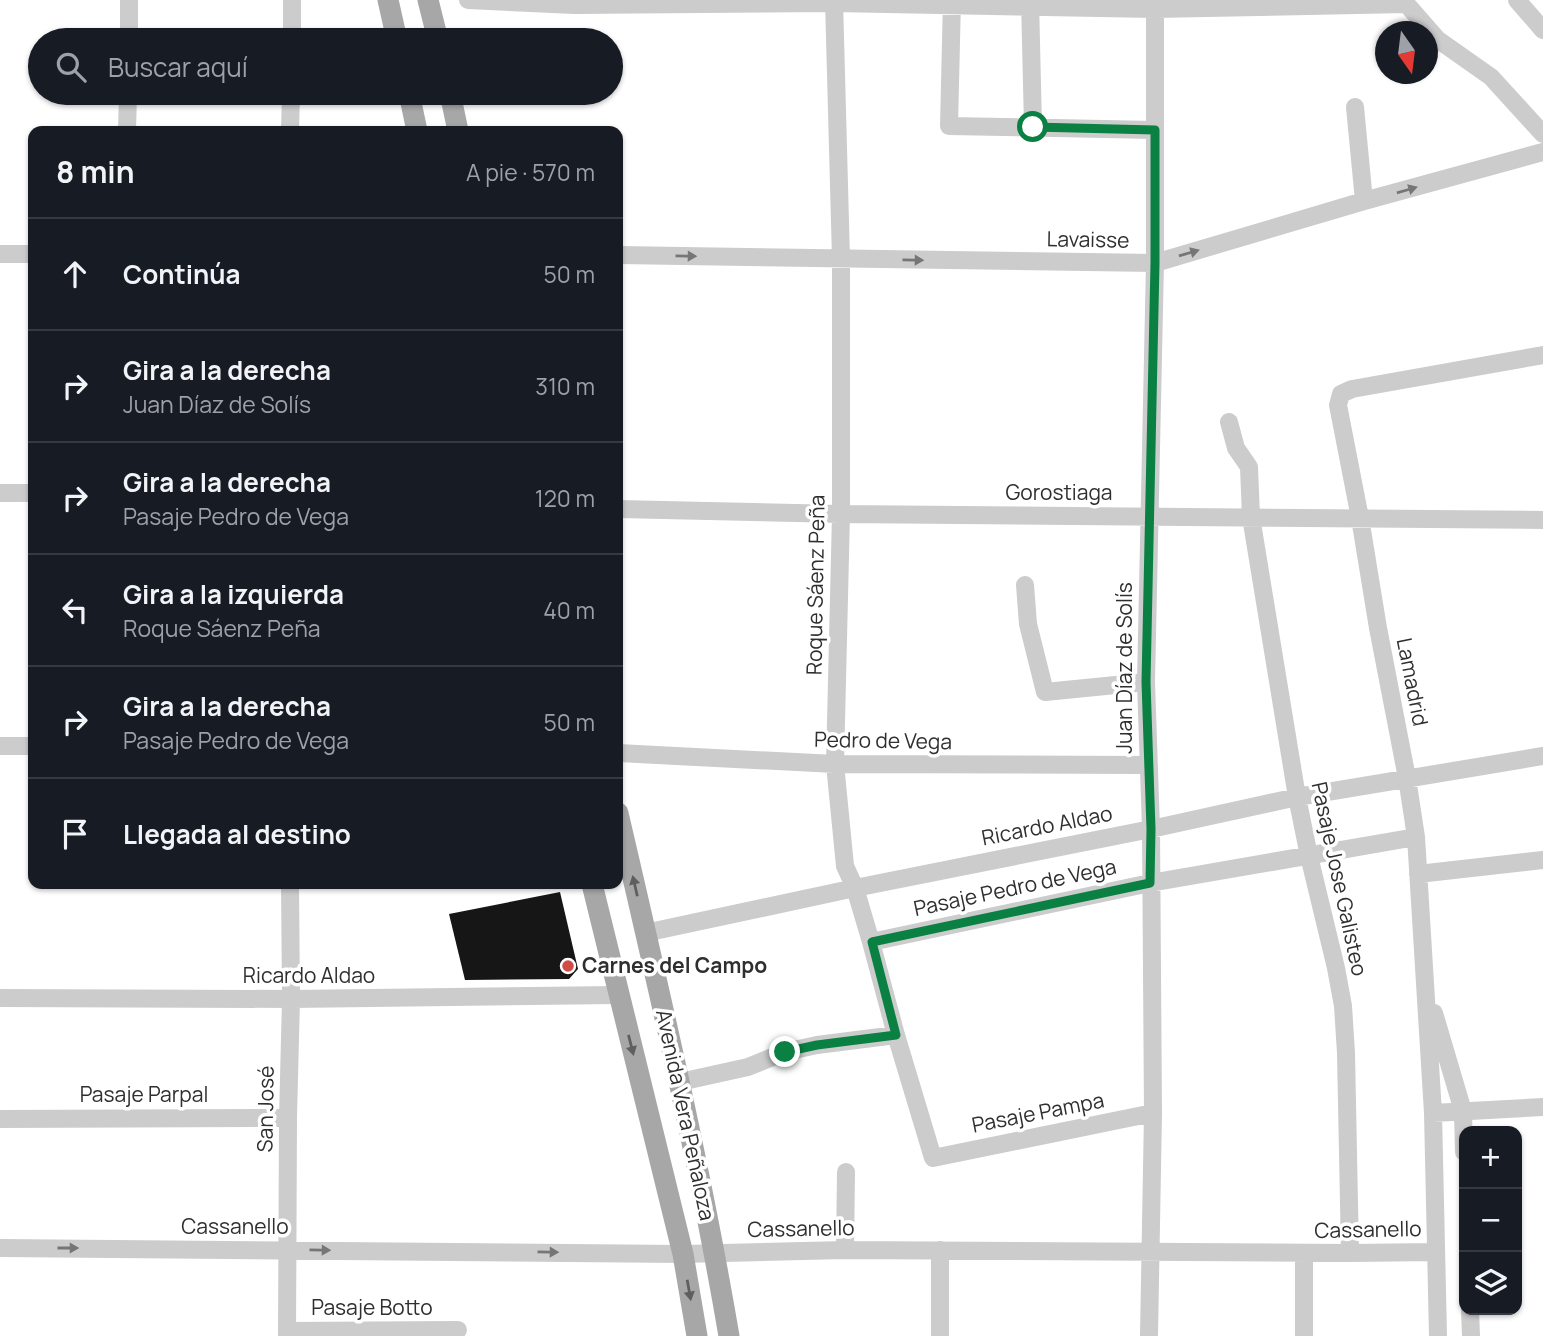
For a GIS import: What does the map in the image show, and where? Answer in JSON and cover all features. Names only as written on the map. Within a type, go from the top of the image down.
[{"type":"main road","points":[[388,0],[394,28]]},
{"type":"main road","points":[[428,0],[435,28]]},
{"type":"main road","points":[[412,105],[416,126]]},
{"type":"main road","points":[[453,105],[457,126]]},
{"type":"main road","name":"Avenida Vera Peñaloza","points":[[623,835],[680,1082],[729,1336]]},
{"type":"main road","name":"Avenida Vera Peñaloza","points":[[593,889],[683,1254],[697,1336]]},
{"type":"street","points":[[129,0],[129,28]]},
{"type":"street","points":[[292,0],[292,28]]},
{"type":"street","points":[[468,0],[1155,5],[1405,2],[1437,39],[1491,77],[1543,134]]},
{"type":"street","points":[[1517,0],[1543,30]]},
{"type":"street","name":"Roque Sáenz Peña","points":[[834,1],[841,259],[841,514],[835,764],[845,866],[872,942],[896,1035],[933,1157]]},
{"type":"street","points":[[952,3],[949,126],[1155,130]]},
{"type":"street","points":[[1030,4],[1033,127]]},
{"type":"street","name":"Juan Díaz de Solís","points":[[1149,1336],[1153,1113],[1151,829],[1146,682],[1155,263],[1155,5]]},
{"type":"street","points":[[127,126],[128,105]]},
{"type":"street","points":[[290,126],[291,105]]},
{"type":"street","points":[[1355,107],[1364,201]]},
{"type":"street","name":"Lavaisse","points":[[623,255],[1155,263],[1364,201],[1543,152]]},
{"type":"street","points":[[0,254],[28,254]]},
{"type":"street","name":"Lamadrid","points":[[1438,1336],[1433,1113],[1416,837],[1338,405],[1340,394],[1352,389],[1543,355]]},
{"type":"street","name":"Pasaje Jose Galisteo","points":[[1229,422],[1236,448],[1249,467],[1251,517],[1297,797],[1343,1006],[1350,1253]]},
{"type":"street","points":[[0,493],[28,493]]},
{"type":"street","name":"Gorostiaga","points":[[623,509],[841,514],[1543,520]]},
{"type":"street","points":[[1025,585],[1028,624],[1045,692],[1146,682]]},
{"type":"street","points":[[0,746],[28,746]]},
{"type":"street","name":"Pedro de Vega","points":[[623,753],[835,764],[1148,765]]},
{"type":"street","name":"Ricardo Aldao","points":[[645,933],[1297,797],[1543,755]]},
{"type":"street","name":"Pasaje Pedro de Vega","points":[[872,942],[1150,883],[1416,837]]},
{"type":"street","points":[[1418,874],[1543,860]]},
{"type":"street","name":"San José","points":[[287,1333],[290,889]]},
{"type":"street","name":"Lamadrid","points":[[1425,981],[1463,1111],[1463,1126]]},
{"type":"street","name":"Ricardo Aldao","points":[[0,998],[291,999],[618,995]]},
{"type":"street","points":[[680,1082],[748,1067],[785,1052],[817,1045],[896,1035]]},
{"type":"street","points":[[1433,1113],[1543,1107]]},
{"type":"street","name":"Pasaje Pampa","points":[[933,1157],[1153,1113]]},
{"type":"street","name":"Pasaje Parpal","points":[[0,1119],[288,1118]]},
{"type":"street","points":[[845,1250],[846,1172]]},
{"type":"street","name":"Cassanello","points":[[0,1248],[683,1254],[845,1250],[1435,1252]]},
{"type":"street","points":[[940,1250],[940,1336]]},
{"type":"street","points":[[1304,1253],[1304,1336]]},
{"type":"street","points":[[1470,1315],[1471,1336]]},
{"type":"street","name":"Pasaje Botto","points":[[287,1333],[458,1330]]},
{"type":"building","points":[[560,892],[578,969],[569,979],[465,980],[449,914]]},
{"type":"place","name":"Carnes del Campo","points":[[568,966]]},
{"type":"route","points":[[785,1052],[896,1035],[872,942],[1150,883],[1146,682],[1155,263],[1155,130],[1033,127]]}]
